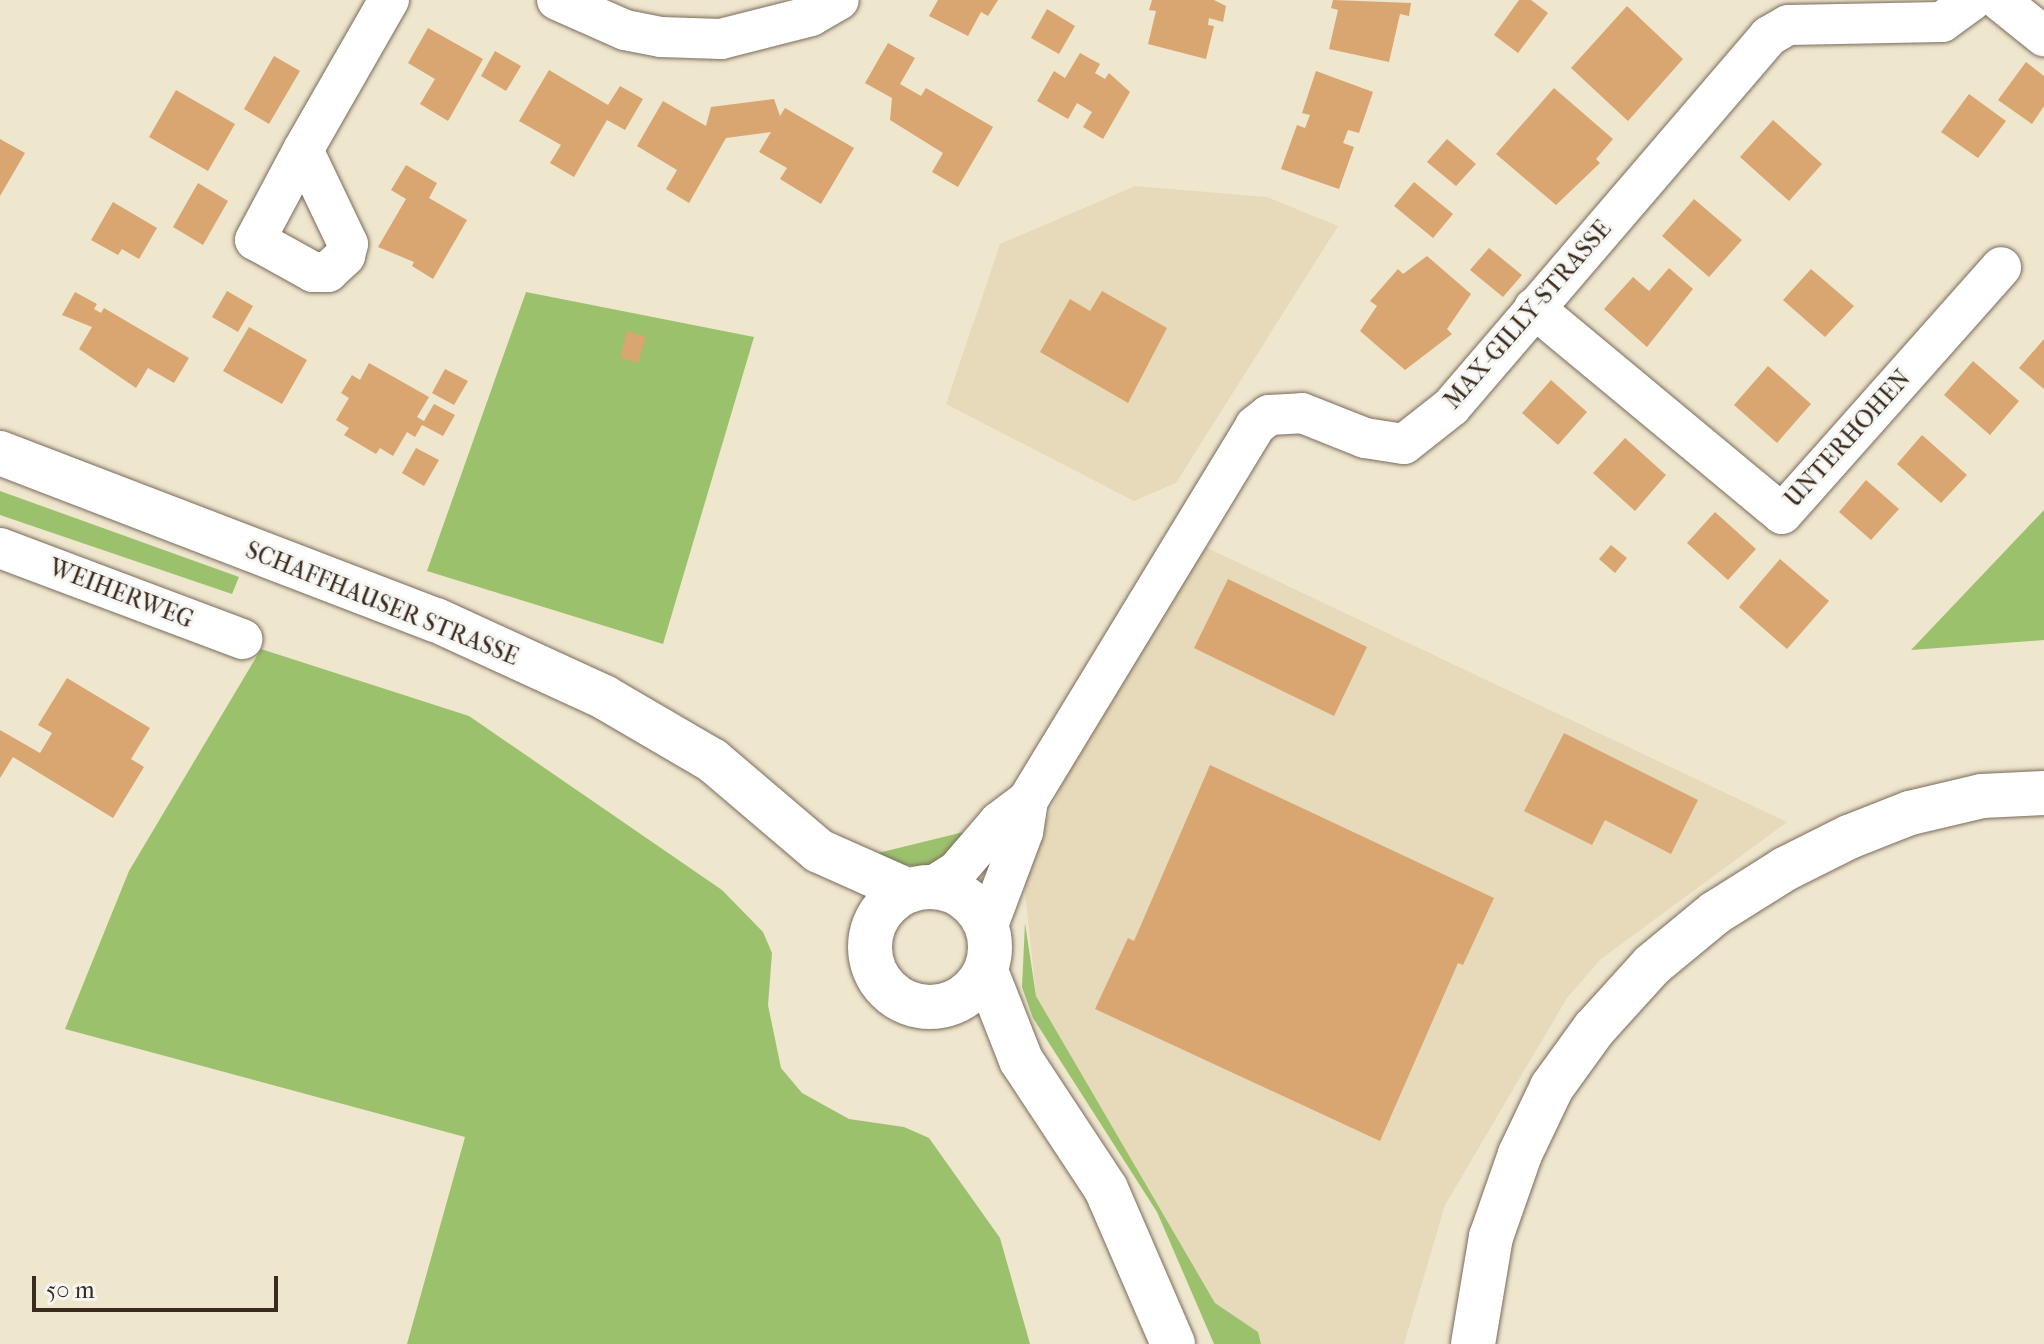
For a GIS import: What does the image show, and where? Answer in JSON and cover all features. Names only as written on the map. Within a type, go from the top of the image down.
[{"type":"main road","name":"SCHAFFHAUSER STRASSE","points":[[0,453],[436,620],[604,697],[712,760],[819,851],[872,934]]},
{"type":"main road","points":[[1473,1344],[1491,1237],[1526,1141],[1552,1087],[1594,1029],[1652,965],[1715,913],[1785,869],[1849,837],[1910,813],[1982,796],[2044,793]]},
{"type":"main road","name":"SCHAFFHAUSER STRASSE","points":[[819,851],[919,889]]},
{"type":"main road","points":[[987,950],[969,993],[944,1006],[913,1005],[886,987],[871,959],[872,934],[889,904],[919,889],[965,899],[987,950],[1021,1060],[1106,1189],[1173,1344]]},
{"type":"main road","points":[[944,1006],[1021,1060]]},
{"type":"street","points":[[303,150],[389,0]]},
{"type":"street","points":[[557,0],[625,30],[676,39],[721,39],[811,16],[839,0]]},
{"type":"street","name":"MAX-GILLY-STRASSE","points":[[919,889],[956,872],[999,822],[1028,800],[1255,426],[1269,415],[1302,413],[1365,438],[1404,444],[1451,407],[1769,36],[1788,25],[1942,22],[1972,0]]},
{"type":"street","points":[[1999,0],[2044,36]]},
{"type":"street","name":"UNTERHOHEN","points":[[1534,308],[1782,514],[2001,267]]},
{"type":"street","name":"WEIHERWEG","points":[[0,548],[242,639]]},
{"type":"street","name":"MAX-GILLY-STRASSE","points":[[987,950],[1023,832],[1028,800]]},
{"type":"shaded area","points":[[1135,186],[1267,197],[1338,226],[1176,483],[1134,501],[946,404],[1000,244]]},
{"type":"shaded area","points":[[1201,545],[1787,822],[1601,959],[1567,998],[1445,1205],[1404,1344],[1261,1344],[1258,1332],[1215,1303],[1036,996],[1024,882],[1038,841],[1082,738]]},
{"type":"green space","points":[[526,292],[754,337],[663,644],[427,571]]},
{"type":"green space","points":[[0,491],[239,577],[232,594],[0,515]]},
{"type":"green space","points":[[2044,510],[2044,640],[1911,650]]},
{"type":"green space","points":[[261,649],[469,716],[722,890],[763,932],[772,953],[768,1005],[781,1068],[802,1093],[849,1119],[904,1127],[929,1138],[1000,1238],[1030,1344],[407,1344],[465,1137],[65,1029],[129,871]]},
{"type":"green space","points":[[976,829],[935,864],[923,867],[896,864],[878,853]]},
{"type":"green space","points":[[1025,923],[1036,996],[1215,1303],[1258,1332],[1261,1344],[1214,1344],[1157,1212],[1033,1018],[1022,987]]},
{"type":"building","points":[[938,0],[998,0],[988,16],[981,12],[968,36],[929,16]]},
{"type":"building","points":[[1152,0],[1214,0],[1226,6],[1223,22],[1209,18],[1208,25],[1214,26],[1206,59],[1148,44],[1156,11],[1149,10]]},
{"type":"building","points":[[1333,0],[1411,3],[1409,16],[1400,14],[1389,62],[1329,49],[1338,10],[1331,8]]},
{"type":"building","points":[[1519,0],[1531,0],[1548,13],[1518,53],[1494,35]]},
{"type":"building","points":[[1627,6],[1683,59],[1628,121],[1571,68]]},
{"type":"building","points":[[1047,9],[1075,26],[1059,54],[1031,38]]},
{"type":"building","points":[[428,28],[483,59],[448,121],[420,104],[435,79],[408,63]]},
{"type":"building","points":[[888,43],[915,58],[900,84],[921,96],[926,88],[993,127],[958,187],[932,172],[943,153],[890,120],[892,98],[865,83]]},
{"type":"building","points":[[495,51],[521,66],[506,91],[481,76]]},
{"type":"building","points":[[1080,53],[1100,64],[1095,73],[1105,79],[1109,73],[1130,92],[1103,139],[1083,127],[1092,112],[1077,103],[1068,119],[1037,101],[1054,71],[1065,78]]},
{"type":"building","points":[[274,56],[300,71],[269,124],[244,109]]},
{"type":"building","points":[[2026,62],[2044,76],[2044,106],[2032,124],[1998,100]]},
{"type":"building","points":[[549,70],[608,105],[620,86],[643,99],[625,130],[607,120],[574,177],[550,163],[561,145],[519,121]]},
{"type":"building","points":[[1316,71],[1373,92],[1359,133],[1348,130],[1343,143],[1354,147],[1339,189],[1281,169],[1297,125],[1305,128],[1310,115],[1302,113]]},
{"type":"building","points":[[1554,88],[1613,139],[1596,159],[1600,163],[1556,205],[1496,154]]},
{"type":"building","points":[[176,90],[235,124],[208,171],[149,137]]},
{"type":"building","points":[[1969,94],[2006,121],[1978,158],[1941,132]]},
{"type":"building","points":[[774,99],[780,116],[785,108],[854,148],[821,204],[780,179],[787,168],[759,152],[771,132],[726,138],[689,203],[666,189],[677,170],[637,146],[663,101],[706,126],[711,107]]},
{"type":"building","points":[[1773,120],[1822,164],[1789,201],[1740,157]]},
{"type":"building","points":[[0,139],[25,153],[0,196]]},
{"type":"building","points":[[1447,139],[1476,164],[1456,186],[1427,162]]},
{"type":"building","points":[[406,165],[437,183],[429,198],[467,220],[433,279],[412,266],[414,262],[378,247],[406,199],[391,190]]},
{"type":"building","points":[[1414,182],[1453,214],[1433,238],[1394,206]]},
{"type":"building","points":[[198,183],[228,201],[203,245],[173,227]]},
{"type":"building","points":[[1694,199],[1742,240],[1709,277],[1662,236]]},
{"type":"building","points":[[113,202],[157,228],[139,259],[122,249],[118,255],[91,240]]},
{"type":"building","points":[[1489,248],[1522,275],[1503,297],[1470,270]]},
{"type":"building","points":[[1427,256],[1471,294],[1447,329],[1452,334],[1405,370],[1360,331],[1377,306],[1370,301],[1398,269],[1403,274]]},
{"type":"building","points":[[1669,268],[1693,289],[1647,347],[1604,309],[1633,277],[1649,291]]},
{"type":"building","points":[[1811,269],[1854,306],[1825,337],[1783,300]]},
{"type":"building","points":[[227,291],[253,306],[238,332],[212,317]]},
{"type":"building","points":[[1102,291],[1167,328],[1128,403],[1040,352],[1070,299],[1090,311]]},
{"type":"building","points":[[75,292],[97,304],[94,309],[101,313],[104,308],[189,358],[174,383],[148,368],[136,388],[79,349],[92,327],[62,315]]},
{"type":"building","points":[[249,327],[307,360],[282,404],[223,371]]},
{"type":"building","points":[[627,331],[646,337],[638,363],[620,357]]},
{"type":"building","points":[[2044,339],[2044,389],[2019,368]]},
{"type":"building","points":[[1973,361],[2019,401],[1990,435],[1944,395]]},
{"type":"building","points":[[369,363],[429,397],[417,417],[424,421],[434,404],[455,415],[443,436],[422,425],[415,437],[407,432],[393,456],[380,448],[376,454],[344,435],[349,428],[336,420],[349,398],[341,393],[352,375],[360,380]]},
{"type":"building","points":[[1768,366],[1811,404],[1777,443],[1734,405]]},
{"type":"building","points":[[445,369],[468,381],[454,405],[432,393]]},
{"type":"building","points":[[1551,380],[1587,412],[1558,445],[1522,413]]},
{"type":"building","points":[[1922,435],[1967,475],[1941,503],[1897,464]]},
{"type":"building","points":[[1625,438],[1666,475],[1635,511],[1593,473]]},
{"type":"building","points":[[416,448],[439,460],[424,486],[402,473]]},
{"type":"building","points":[[1866,480],[1899,509],[1871,540],[1839,512]]},
{"type":"building","points":[[1715,512],[1756,549],[1728,580],[1687,543]]},
{"type":"building","points":[[1611,545],[1627,558],[1615,573],[1599,559]]},
{"type":"building","points":[[1780,559],[1829,601],[1787,649],[1739,607]]},
{"type":"building","points":[[1228,579],[1367,647],[1334,716],[1194,648]]},
{"type":"building","points":[[67,678],[150,728],[131,759],[144,767],[113,818],[13,757],[0,778],[0,730],[40,753],[52,733],[38,725]]},
{"type":"building","points":[[1564,733],[1698,800],[1671,854],[1605,820],[1592,845],[1524,811]]},
{"type":"building","points":[[1210,765],[1494,898],[1463,965],[1458,963],[1380,1141],[1095,1009],[1128,938],[1134,941]]}]
